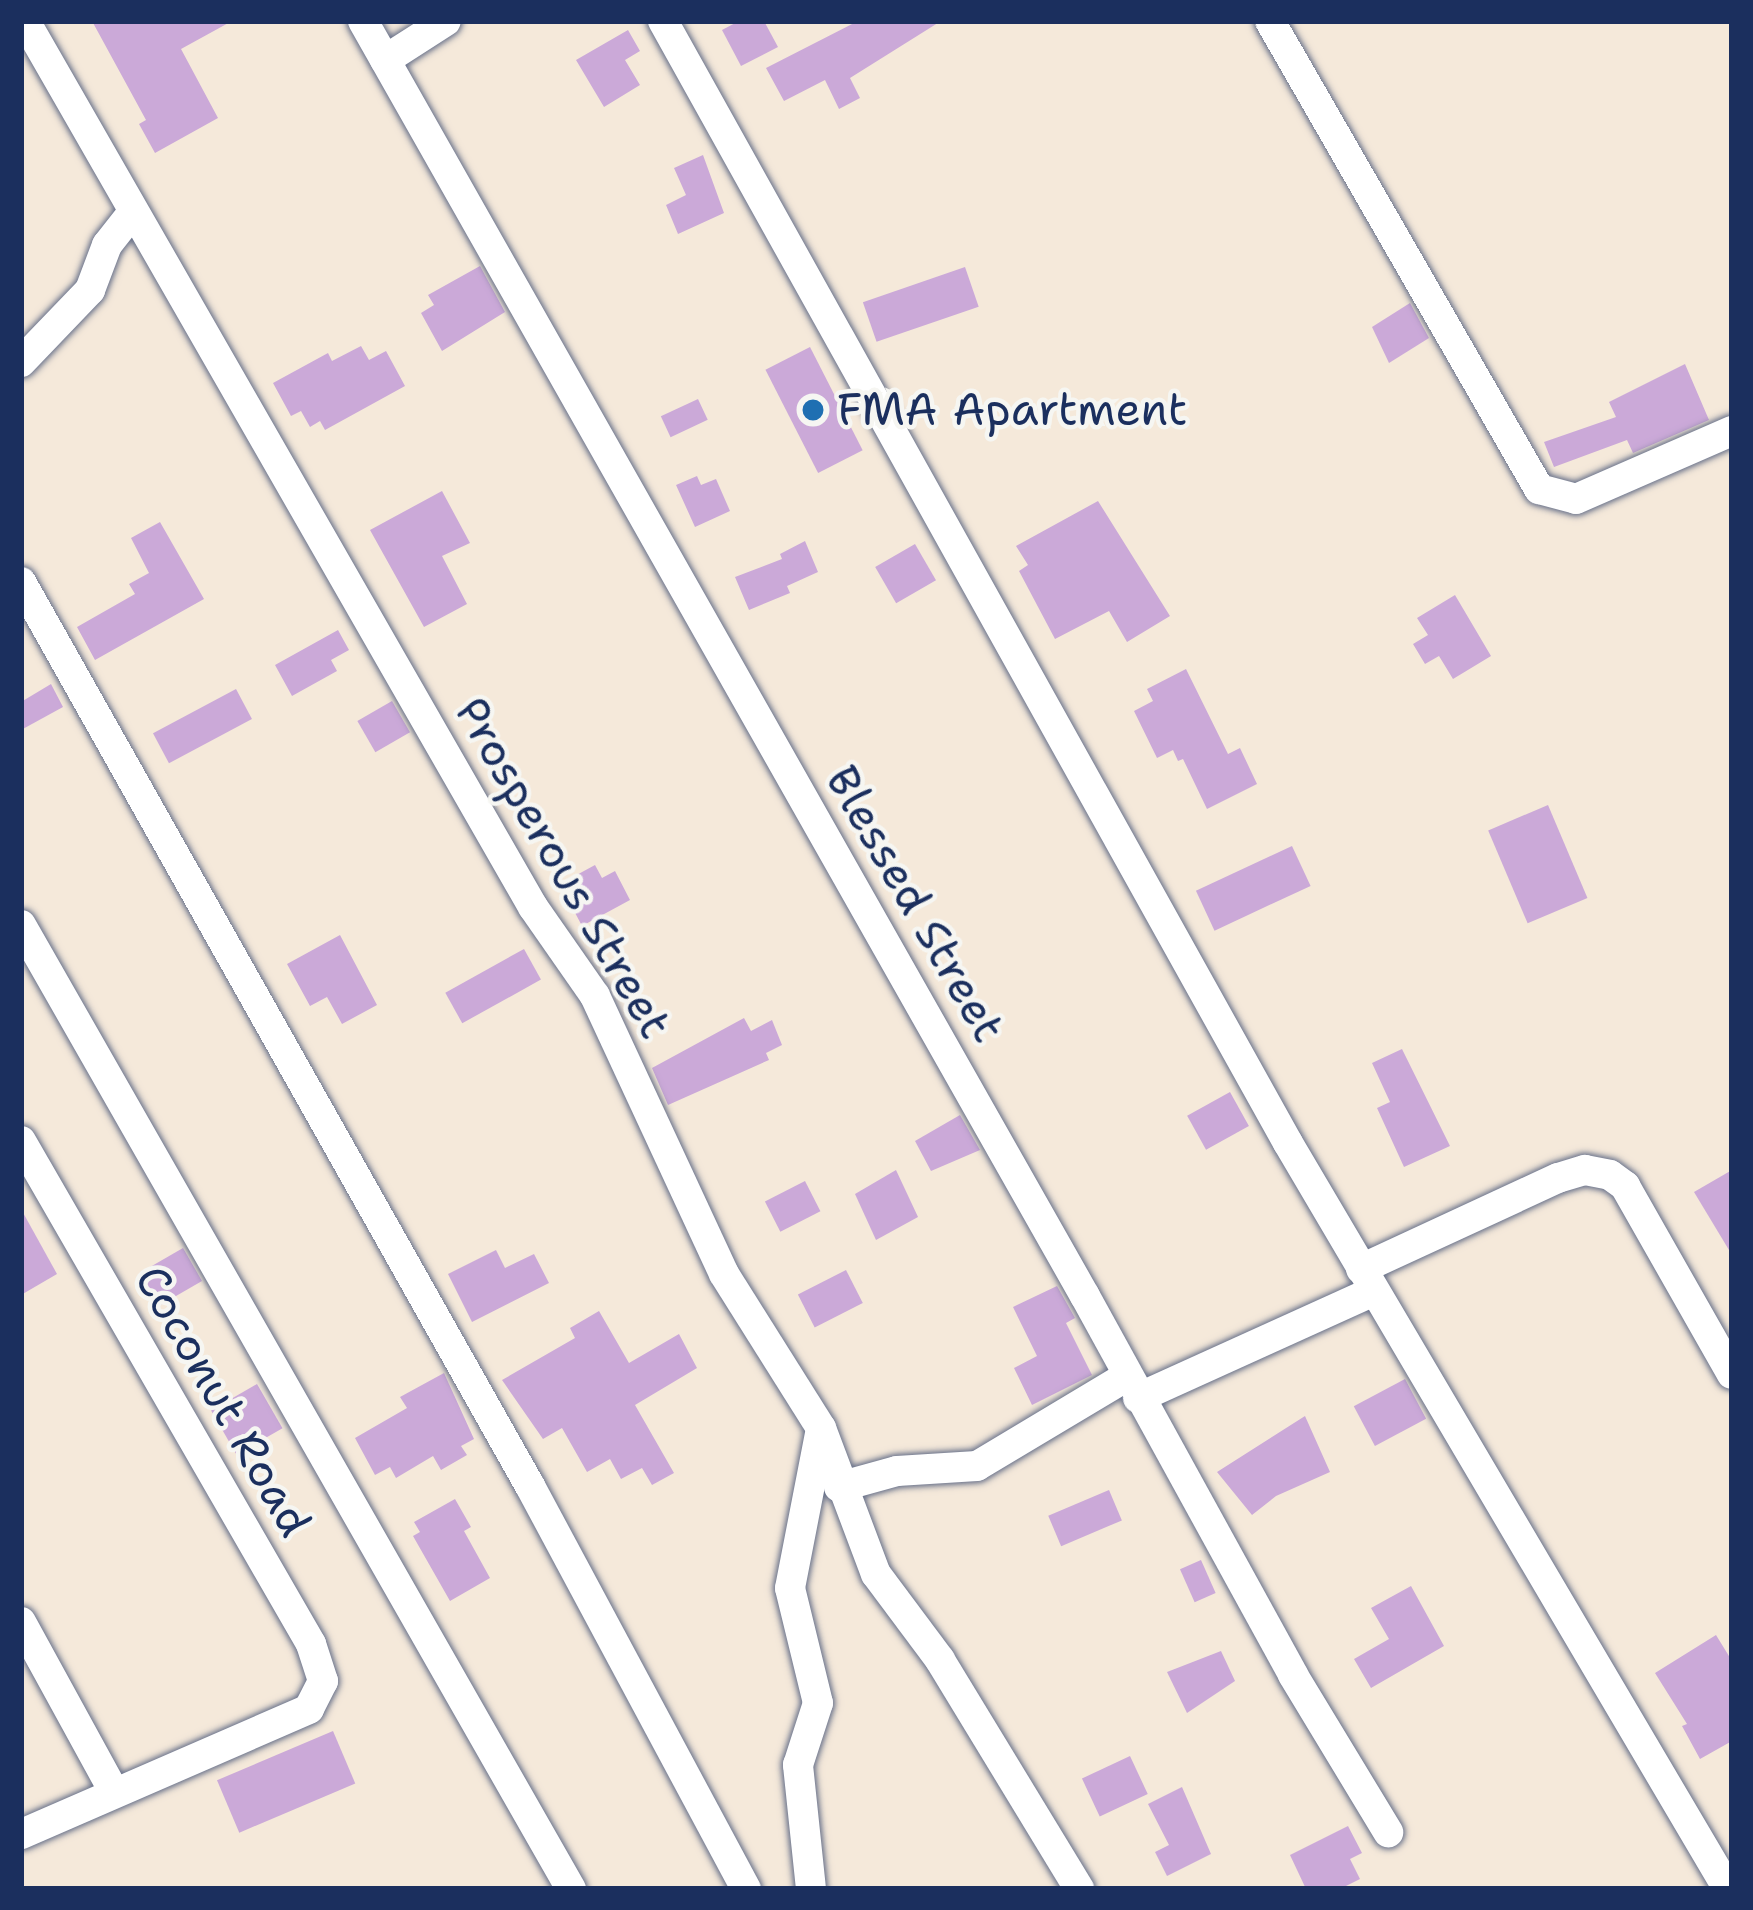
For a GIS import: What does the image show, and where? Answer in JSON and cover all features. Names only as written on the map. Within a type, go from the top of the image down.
[{"type":"street","name":"Prosperous Street","points":[[25,21],[533,907],[595,996],[724,1274],[820,1428],[876,1574],[940,1660],[1078,1889]]},
{"type":"street","name":"Blessed Street","points":[[363,21],[1388,1832]]},
{"type":"street","points":[[385,61],[446,21]]},
{"type":"street","points":[[663,21],[1288,1143],[1728,1889]]},
{"type":"street","points":[[1270,21],[1538,489],[1576,500],[1732,431]]},
{"type":"street","points":[[21,362],[90,290],[107,245],[133,212]]},
{"type":"street","points":[[21,582],[530,1486],[746,1889]]},
{"type":"street","points":[[21,925],[571,1889]]},
{"type":"street","name":"Coconut Road","points":[[21,1141],[311,1644],[323,1682],[309,1709],[113,1790]]},
{"type":"street","points":[[839,1487],[897,1471],[977,1466],[1132,1387],[1368,1280],[1558,1178],[1585,1170],[1610,1175],[1625,1186],[1732,1374]]},
{"type":"street","points":[[811,1889],[798,1765],[818,1702],[790,1588],[820,1428]]},
{"type":"street","points":[[21,1622],[113,1790],[21,1834]]},
{"type":"building","points":[[92,21],[232,21],[181,49],[218,118],[155,153],[139,124],[146,120]]},
{"type":"building","points":[[739,21],[764,21],[778,47],[741,66],[722,30]]},
{"type":"building","points":[[858,21],[941,21],[850,78],[860,98],[839,109],[825,80],[784,101],[766,68]]},
{"type":"building","points":[[628,30],[640,51],[625,60],[640,85],[604,107],[576,60]]},
{"type":"building","points":[[703,155],[724,213],[678,234],[666,205],[686,195],[674,168]]},
{"type":"building","points":[[480,266],[505,312],[442,351],[421,313],[434,305],[428,295]]},
{"type":"building","points":[[965,267],[979,307],[877,342],[863,302]]},
{"type":"building","points":[[1410,303],[1429,338],[1389,363],[1372,327]]},
{"type":"building","points":[[361,346],[369,360],[386,351],[405,386],[325,430],[320,421],[310,427],[301,411],[291,416],[273,383],[328,353],[332,361]]},
{"type":"building","name":"FMA Apartment","points":[[810,347],[863,450],[818,473],[765,370]]},
{"type":"building","points":[[1685,364],[1709,420],[1633,453],[1627,440],[1554,467],[1544,442],[1616,417],[1609,402]]},
{"type":"building","points":[[698,399],[708,420],[671,437],[661,416]]},
{"type":"building","points":[[697,476],[701,485],[716,479],[730,511],[695,527],[676,485]]},
{"type":"building","points":[[442,491],[470,543],[442,556],[467,604],[424,627],[370,530]]},
{"type":"building","points":[[1098,501],[1170,616],[1127,642],[1109,611],[1055,639],[1019,571],[1028,565],[1016,546]]},
{"type":"building","points":[[160,522],[204,599],[95,660],[77,627],[135,594],[129,584],[149,573],[131,538]]},
{"type":"building","points":[[805,541],[818,572],[787,586],[790,593],[749,610],[735,577],[782,559],[780,554]]},
{"type":"building","points":[[915,544],[936,580],[896,603],[875,567]]},
{"type":"building","points":[[1455,595],[1491,656],[1453,679],[1439,656],[1425,664],[1413,644],[1428,635],[1417,618]]},
{"type":"building","points":[[338,630],[349,650],[331,660],[337,671],[292,696],[275,665]]},
{"type":"building","points":[[1186,669],[1228,754],[1240,748],[1257,784],[1207,809],[1183,759],[1178,761],[1173,750],[1157,758],[1134,711],[1153,701],[1147,689]]},
{"type":"building","points":[[51,684],[63,707],[21,730],[21,702]]},
{"type":"building","points":[[236,689],[252,719],[169,763],[153,733]]},
{"type":"building","points":[[392,701],[410,732],[375,752],[357,721]]},
{"type":"building","points":[[1548,805],[1587,898],[1528,923],[1488,830]]},
{"type":"building","points":[[1292,846],[1311,886],[1215,931],[1196,891]]},
{"type":"building","points":[[595,865],[602,878],[615,871],[630,900],[582,926],[560,884]]},
{"type":"building","points":[[340,935],[377,1005],[342,1024],[327,997],[310,1006],[287,964]]},
{"type":"building","points":[[524,949],[541,980],[462,1023],[445,993]]},
{"type":"building","points":[[744,1018],[751,1031],[772,1020],[782,1045],[766,1053],[769,1060],[668,1105],[652,1068]]},
{"type":"building","points":[[1402,1049],[1450,1146],[1404,1167],[1377,1108],[1390,1102],[1372,1063]]},
{"type":"building","points":[[1230,1092],[1249,1126],[1206,1150],[1187,1116]]},
{"type":"building","points":[[960,1115],[980,1150],[931,1171],[915,1141]]},
{"type":"building","points":[[896,1170],[918,1217],[876,1240],[855,1194]]},
{"type":"building","points":[[1732,1170],[1732,1255],[1694,1192]]},
{"type":"building","points":[[805,1181],[820,1211],[780,1232],[765,1201]]},
{"type":"building","points":[[21,1209],[57,1274],[21,1295]]},
{"type":"building","points":[[183,1248],[202,1281],[159,1306],[140,1273]]},
{"type":"building","points":[[496,1250],[505,1268],[534,1254],[549,1283],[472,1322],[448,1274]]},
{"type":"building","points":[[846,1270],[863,1303],[815,1327],[798,1295]]},
{"type":"building","points":[[1057,1286],[1075,1318],[1066,1323],[1092,1375],[1032,1405],[1014,1368],[1037,1356],[1013,1307]]},
{"type":"building","points":[[599,1311],[629,1363],[679,1334],[697,1368],[635,1405],[674,1473],[652,1485],[642,1468],[621,1479],[610,1459],[587,1472],[562,1428],[543,1439],[502,1380],[575,1338],[570,1328]]},
{"type":"building","points":[[444,1373],[474,1439],[461,1446],[467,1455],[441,1470],[433,1456],[396,1478],[390,1467],[375,1475],[355,1438],[407,1408],[400,1397]]},
{"type":"building","points":[[1405,1379],[1426,1419],[1375,1446],[1354,1406]]},
{"type":"building","points":[[257,1384],[282,1428],[237,1455],[211,1410]]},
{"type":"building","points":[[1305,1416],[1330,1472],[1276,1496],[1252,1515],[1217,1472]]},
{"type":"building","points":[[1109,1490],[1122,1520],[1061,1546],[1048,1516]]},
{"type":"building","points":[[455,1499],[471,1527],[464,1531],[490,1578],[450,1601],[413,1536],[420,1532],[414,1522]]},
{"type":"building","points":[[1201,1560],[1216,1593],[1195,1602],[1180,1569]]},
{"type":"building","points":[[1411,1586],[1444,1646],[1371,1688],[1354,1659],[1389,1639],[1371,1608]]},
{"type":"building","points":[[1716,1635],[1732,1661],[1732,1741],[1700,1759],[1682,1726],[1687,1724],[1655,1673]]},
{"type":"building","points":[[1221,1651],[1235,1681],[1187,1713],[1167,1672]]},
{"type":"building","points":[[333,1731],[355,1783],[239,1833],[217,1780]]},
{"type":"building","points":[[1130,1756],[1148,1794],[1100,1816],[1082,1778]]},
{"type":"building","points":[[1182,1787],[1211,1854],[1167,1876],[1155,1852],[1169,1845],[1148,1804]]},
{"type":"building","points":[[1348,1826],[1362,1853],[1350,1859],[1360,1879],[1340,1889],[1306,1889],[1290,1855]]},
{"type":"place","name":"FMA Apartment","points":[[813,410]]}]
